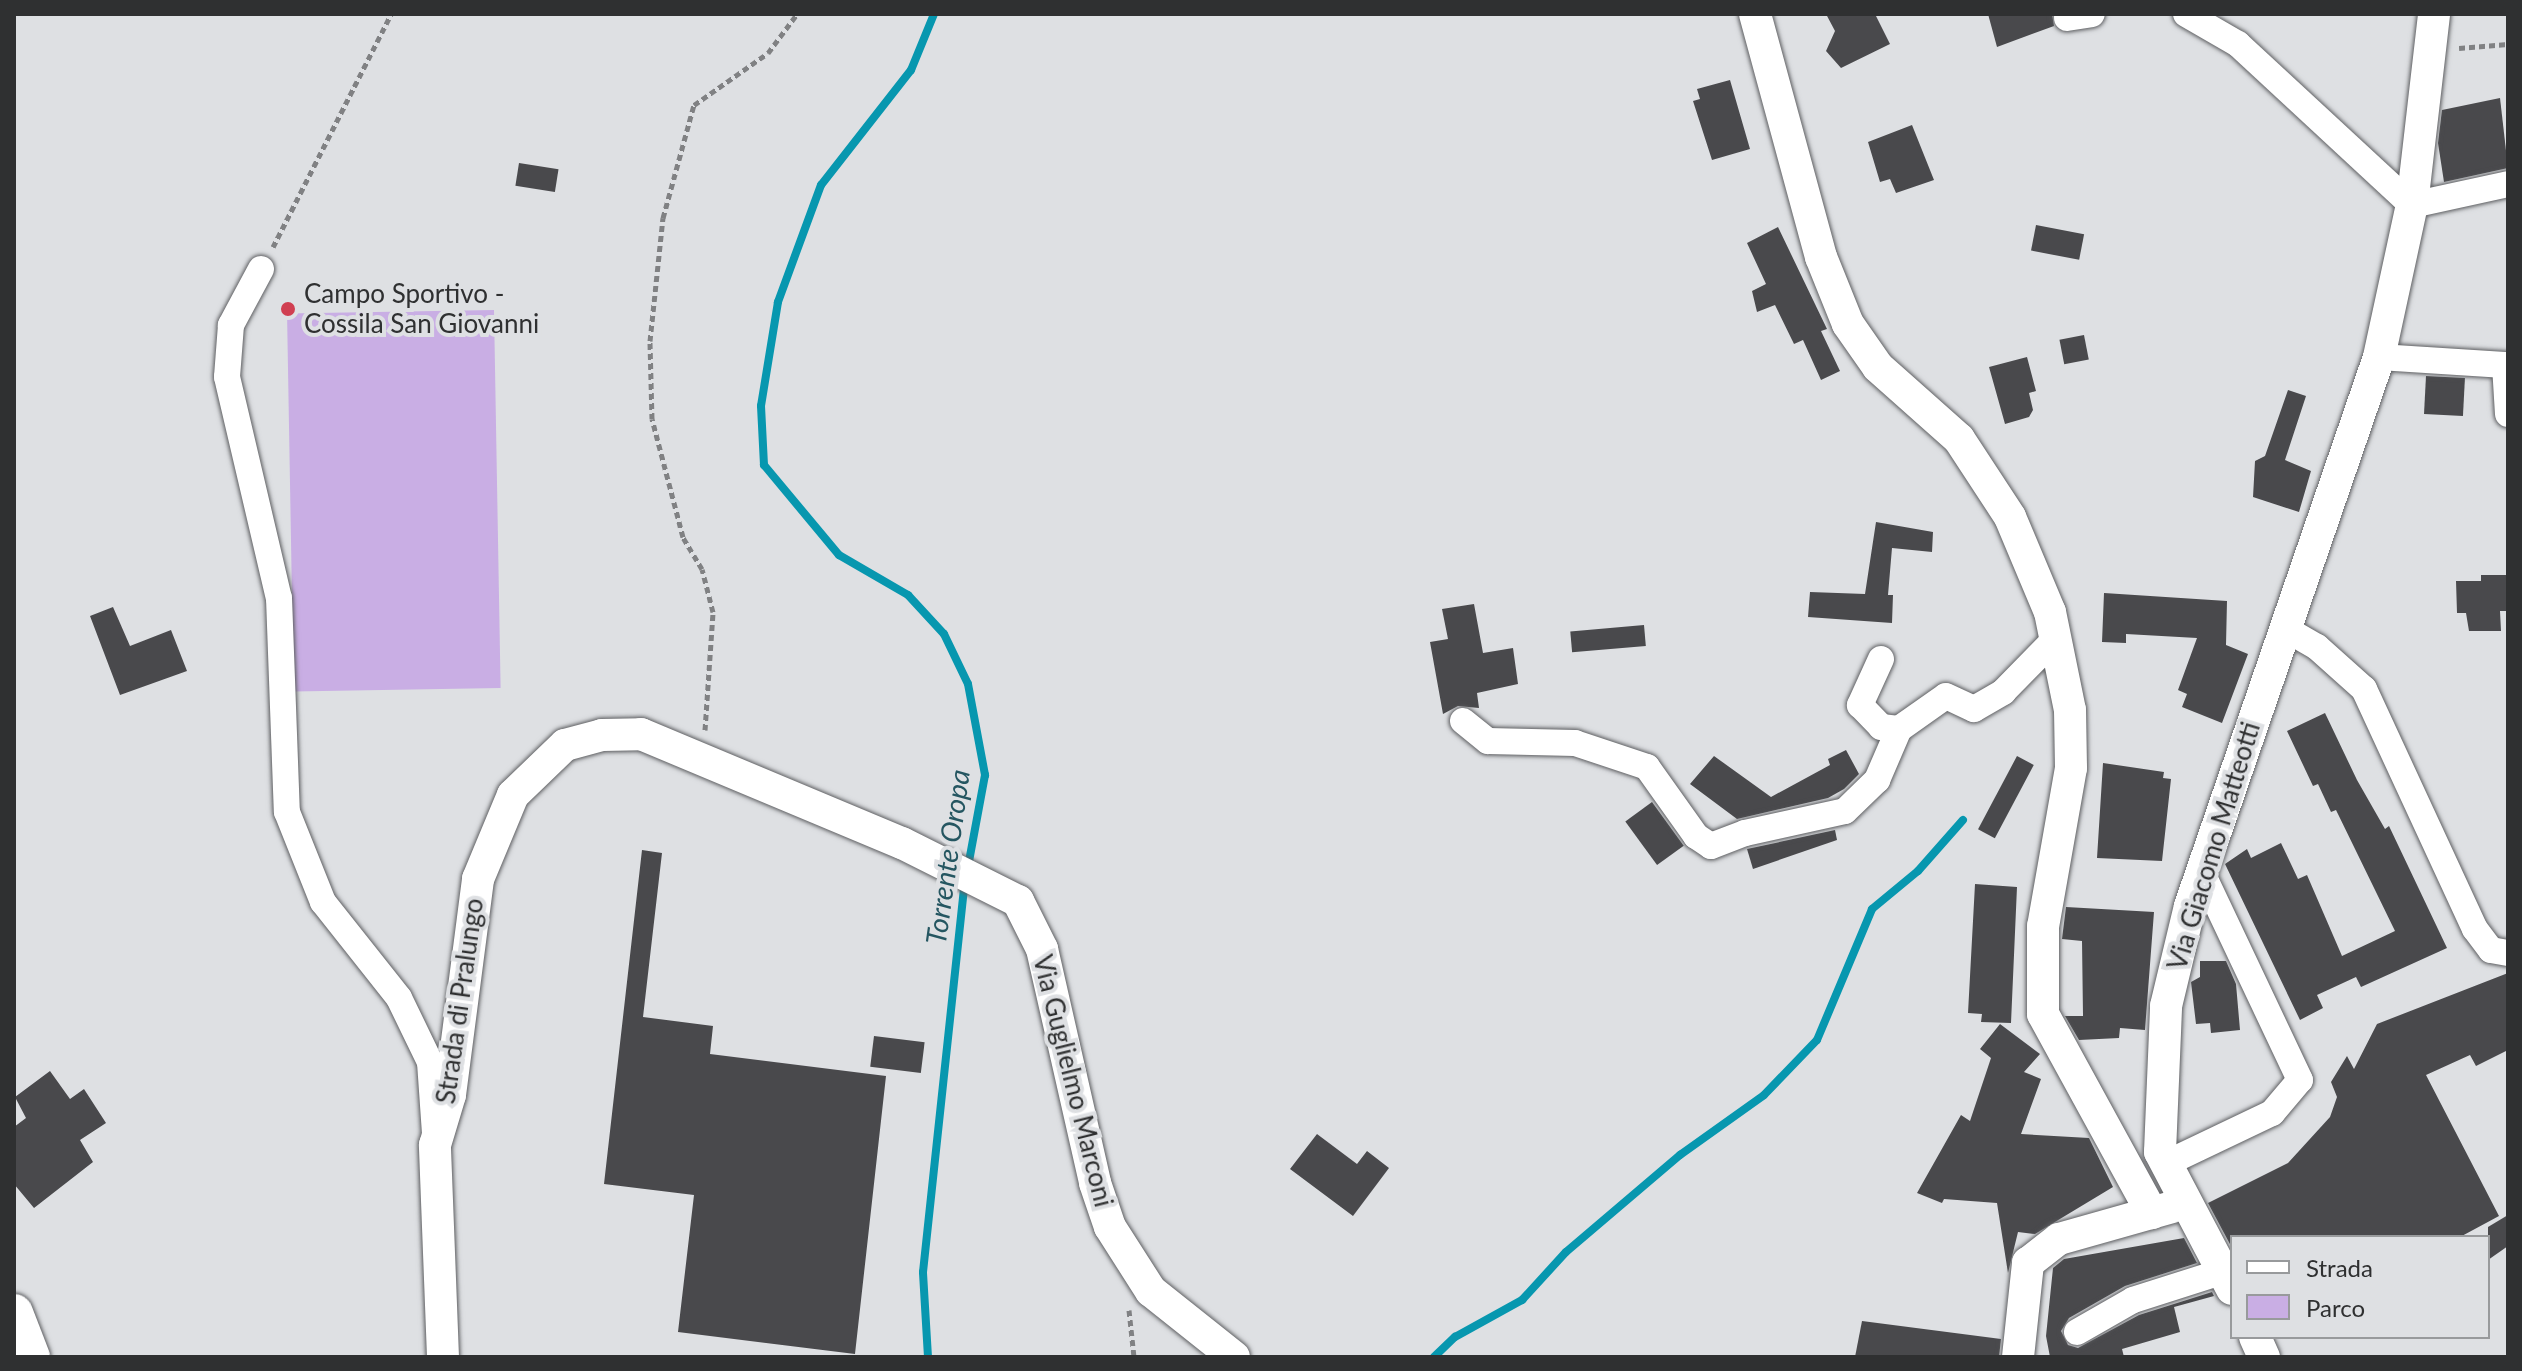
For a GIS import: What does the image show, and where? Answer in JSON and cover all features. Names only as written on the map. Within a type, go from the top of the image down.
[{"type":"main road","points":[[14,1313],[31,1357]]},
{"type":"street","points":[[1755,14],[1821,257],[1848,324],[1878,367],[1959,439],[2016,531],[2050,612],[2070,710],[2071,768],[2043,926],[2043,1014],[2152,1213]]},
{"type":"street","points":[[2186,14],[2238,44],[2412,205],[2508,184]]},
{"type":"street","name":"Via Giacomo Matteotti","points":[[2228,1280],[2165,1164],[2159,1095],[2166,1006],[2202,873],[2379,357],[2412,205],[2434,14]]},
{"type":"street","points":[[261,269],[231,325],[227,377],[279,598],[287,812],[323,902],[399,998],[430,1062],[435,1145]]},
{"type":"street","points":[[2379,357],[2505,365],[2508,414]]},
{"type":"street","points":[[2284,628],[2317,647],[2364,689],[2475,929],[2491,950],[2508,953]]},
{"type":"street","points":[[1463,721],[1488,741],[1575,743],[1647,767],[1696,836],[1711,846],[1745,833],[1845,811],[1877,780],[1899,729],[1946,696],[1974,709],[2003,692],[2055,639]]},
{"type":"street","points":[[1881,659],[1860,705],[1881,727],[1899,729]]},
{"type":"street","name":"Strada di Pralungo","points":[[443,1357],[435,1145],[450,1095],[478,879],[513,795],[565,745],[602,735],[641,734],[902,843],[1018,901]]},
{"type":"street","points":[[2165,1164],[2272,1113],[2300,1080],[2202,873]]},
{"type":"street","name":"Via Guglielmo Marconi","points":[[1018,901],[1042,949],[1095,1183],[1110,1227],[1151,1291],[1234,1357]]},
{"type":"street","points":[[2018,1357],[2028,1263],[2059,1239],[2187,1202]]},
{"type":"street","points":[[2077,1332],[2133,1300],[2228,1280]]},
{"type":"path","points":[[261,269],[391,14]]},
{"type":"path","points":[[702,759],[713,612],[702,569],[683,537],[652,419],[650,341],[663,218],[694,105],[768,53],[797,14]]},
{"type":"path","points":[[2430,50],[2508,44]]},
{"type":"green space","points":[[494,310],[501,688],[294,692],[287,314]]},
{"type":"building","points":[[1826,14],[1875,14],[1890,44],[1841,68],[1826,51],[1835,31]]},
{"type":"building","points":[[1988,14],[2052,14],[2054,26],[1997,47]]},
{"type":"building","points":[[1730,80],[1750,149],[1712,160],[1693,101],[1700,99],[1697,89]]},
{"type":"building","points":[[2500,98],[2508,168],[2444,182],[2438,143],[2442,110]]},
{"type":"building","points":[[1912,125],[1934,180],[1896,193],[1890,179],[1880,182],[1868,142]]},
{"type":"building","points":[[519,163],[559,169],[555,192],[515,186]]},
{"type":"building","points":[[2036,225],[2084,234],[2079,260],[2031,251]]},
{"type":"building","points":[[1778,227],[1827,329],[1821,331],[1840,371],[1821,380],[1803,340],[1794,344],[1775,305],[1757,312],[1752,291],[1766,284],[1747,243]]},
{"type":"building","points":[[2084,335],[2089,360],[2064,364],[2059,340]]},
{"type":"building","points":[[2027,357],[2036,391],[2029,393],[2033,410],[2029,417],[2005,424],[1989,367]]},
{"type":"building","points":[[2426,376],[2465,378],[2463,416],[2424,414]]},
{"type":"building","points":[[2288,390],[2306,396],[2285,460],[2311,471],[2299,512],[2253,497],[2255,461],[2265,456]]},
{"type":"building","points":[[1876,522],[1933,532],[1932,552],[1892,548],[1888,595],[1893,595],[1892,623],[1808,617],[1810,592],[1865,594]]},
{"type":"building","points":[[2481,575],[2508,575],[2508,611],[2500,611],[2501,631],[2469,631],[2466,613],[2457,613],[2456,581],[2481,581]]},
{"type":"building","points":[[2104,593],[2227,601],[2226,645],[2248,654],[2222,723],[2182,707],[2187,694],[2178,690],[2197,638],[2126,634],[2126,643],[2102,642]]},
{"type":"building","points":[[1474,604],[1483,653],[1513,648],[1518,684],[1477,693],[1479,708],[1458,706],[1443,714],[1430,642],[1448,639],[1442,609]]},
{"type":"building","points":[[113,607],[130,646],[171,630],[187,671],[120,695],[90,616]]},
{"type":"building","points":[[1644,625],[1646,646],[1572,652],[1570,631]]},
{"type":"building","points":[[2325,713],[2357,780],[2385,829],[2389,826],[2447,948],[2361,987],[2356,977],[2317,995],[2323,1008],[2300,1020],[2225,864],[2247,849],[2251,858],[2281,843],[2298,879],[2307,875],[2342,956],[2395,931],[2336,810],[2331,812],[2318,784],[2313,786],[2287,731]]},
{"type":"building","points":[[1846,750],[1859,774],[1844,789],[1828,798],[1737,819],[1690,784],[1714,756],[1771,797],[1830,765],[1828,759]]},
{"type":"building","points":[[2017,756],[2034,765],[1995,838],[1978,829]]},
{"type":"building","points":[[2103,763],[2164,772],[2163,778],[2171,779],[2162,861],[2097,858]]},
{"type":"building","points":[[1652,802],[1684,846],[1657,865],[1625,821]]},
{"type":"building","points":[[1835,830],[1837,840],[1753,869],[1747,849]]},
{"type":"building","points":[[642,850],[662,853],[643,1017],[713,1026],[710,1054],[886,1076],[855,1354],[678,1332],[694,1195],[604,1184]]},
{"type":"building","points":[[1975,884],[2017,887],[2011,1023],[1981,1022],[1982,1014],[1968,1013]]},
{"type":"building","points":[[2066,907],[2154,912],[2145,1030],[2120,1028],[2119,1038],[2079,1040],[2065,1016],[2083,1016],[2082,941],[2062,939]]},
{"type":"building","points":[[2200,961],[2226,961],[2236,984],[2240,1030],[2211,1033],[2210,1023],[2196,1024],[2191,982],[2200,977]]},
{"type":"building","points":[[2508,973],[2508,1050],[2476,1066],[2470,1055],[2426,1075],[2499,1216],[2464,1235],[2230,1235],[2230,1244],[2208,1203],[2288,1163],[2330,1117],[2337,1097],[2331,1082],[2347,1056],[2354,1069],[2377,1024]]},
{"type":"building","points":[[2000,1024],[2040,1054],[2024,1072],[2041,1079],[2021,1134],[2089,1138],[2113,1187],[2035,1234],[2018,1232],[2008,1273],[1997,1203],[1944,1199],[1942,1203],[1917,1193],[1961,1115],[1970,1121],[1991,1058],[1980,1049]]},
{"type":"building","points":[[874,1036],[925,1042],[921,1073],[870,1067]]},
{"type":"building","points":[[50,1071],[70,1099],[84,1089],[106,1123],[80,1140],[93,1162],[34,1208],[14,1184],[14,1127],[26,1118],[15,1097]]},
{"type":"building","points":[[1317,1134],[1357,1164],[1367,1151],[1389,1168],[1353,1216],[1290,1169]]},
{"type":"building","points":[[2508,1215],[2508,1246],[2490,1259],[2490,1235],[2488,1227]]},
{"type":"building","points":[[2184,1238],[2197,1263],[2125,1286],[2069,1318],[2061,1331],[2068,1345],[2078,1348],[2139,1315],[2212,1292],[2214,1296],[2174,1307],[2180,1332],[2122,1349],[2124,1357],[2050,1357],[2046,1336],[2053,1268],[2064,1259]]},
{"type":"building","points":[[1862,1321],[2001,1339],[1999,1357],[1855,1357]]},
{"type":"waterway","name":"Torrente Oropa","points":[[934,14],[911,70],[821,185],[778,302],[761,406],[764,465],[839,555],[908,595],[944,634],[968,684],[985,775],[968,867]]},
{"type":"waterway","points":[[1434,1357],[1455,1337],[1522,1300],[1566,1252],[1680,1155],[1764,1095],[1817,1040],[1872,909],[1918,871],[1963,820]]},
{"type":"waterway","name":"Torrente Oropa","points":[[928,1357],[923,1272],[965,881]]},
{"type":"place","name":"Campo Sportivo - Cossila San Giovanni","points":[[288,309]]}]
